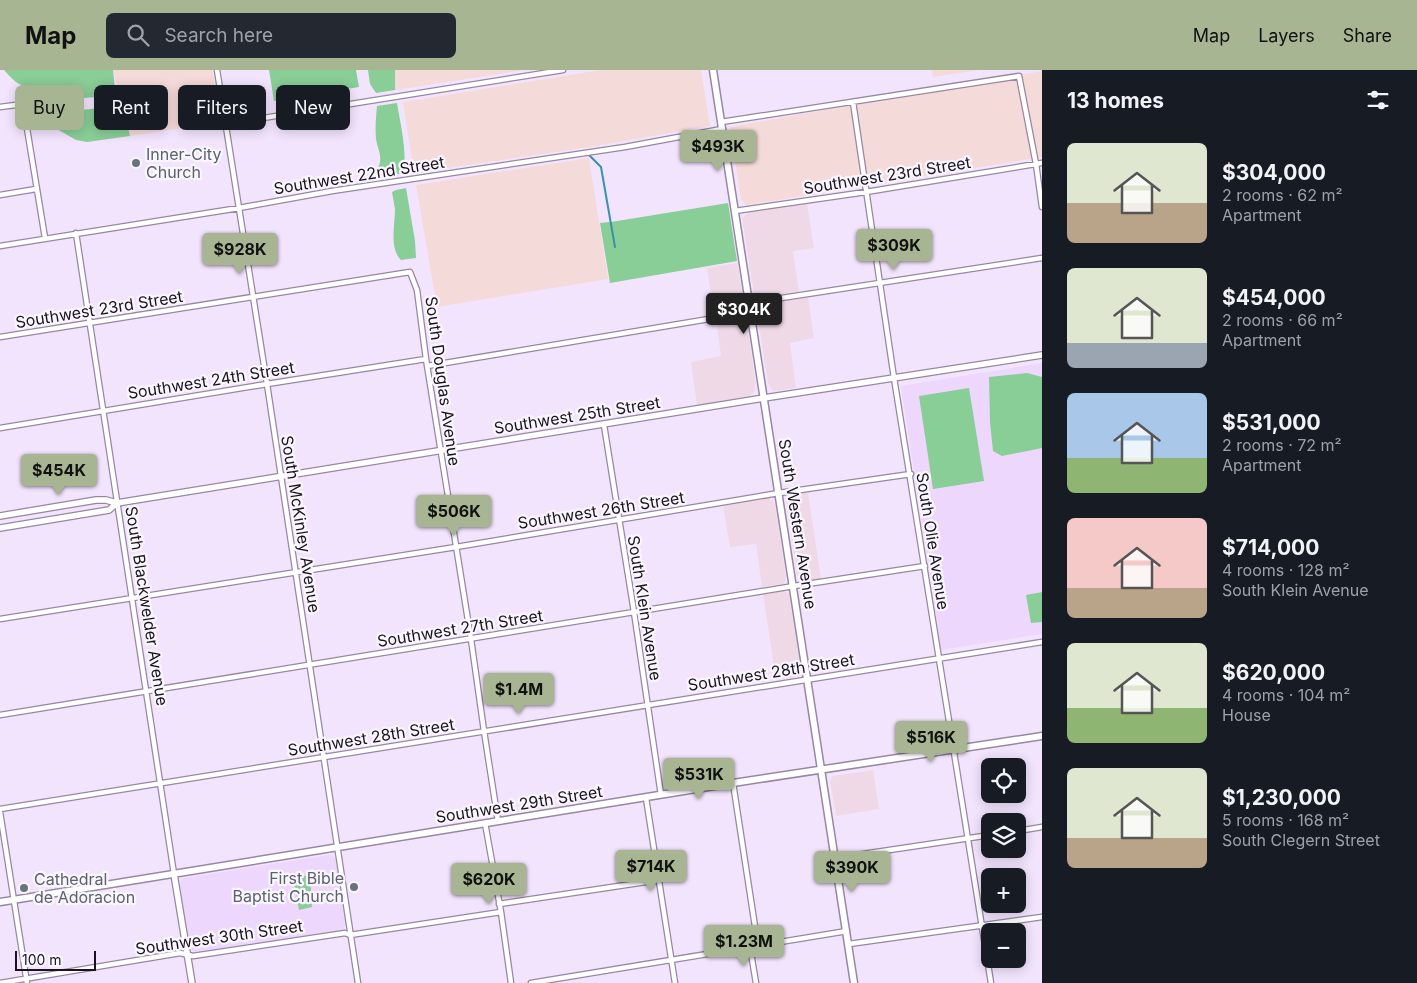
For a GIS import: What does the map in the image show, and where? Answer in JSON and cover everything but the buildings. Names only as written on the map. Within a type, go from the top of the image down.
[{"type":"main road","name":"South Western Avenue","points":[[713,70],[854,983]]},
{"type":"main road","name":"Southwest 29th Street","points":[[0,902],[734,783],[1042,736]]},
{"type":"street","name":"South McKinley Avenue","points":[[217,70],[220,85]]},
{"type":"street","points":[[266,118],[563,70]]},
{"type":"street","points":[[721,122],[1019,76],[1036,164],[1042,207]]},
{"type":"street","name":"South Olie Avenue","points":[[853,102],[894,378],[982,923]]},
{"type":"street","points":[[0,107],[23,104],[44,238]]},
{"type":"street","name":"Southwest 22nd Street","points":[[0,246],[239,208],[332,191],[626,147],[722,129]]},
{"type":"street","name":"South McKinley Avenue","points":[[227,130],[268,384],[358,983]]},
{"type":"street","name":"Southwest 23rd Street","points":[[735,211],[1042,163]]},
{"type":"street","points":[[0,195],[36,189]]},
{"type":"street","name":"South Blackwelder Avenue","points":[[76,233],[102,411],[192,983]]},
{"type":"street","points":[[749,303],[1042,258]]},
{"type":"street","name":"Southwest 23rd Street","points":[[0,338],[410,272]]},
{"type":"street","name":"South Douglas Avenue","points":[[410,272],[417,290],[427,366],[498,821]]},
{"type":"street","points":[[427,366],[751,312]]},
{"type":"street","name":"Southwest 25th Street","points":[[0,528],[108,510],[117,504],[764,398],[1042,355]]},
{"type":"street","name":"Southwest 24th Street","points":[[0,428],[426,359]]},
{"type":"street","name":"South Klein Avenue","points":[[604,425],[661,795]]},
{"type":"street","name":"Southwest 26th Street","points":[[0,619],[910,474]]},
{"type":"street","name":"Southwest 25th Street","points":[[0,516],[96,500],[106,500],[117,504]]},
{"type":"street","name":"Southwest 27th Street","points":[[0,714],[925,566]]},
{"type":"street","name":"Southwest 28th Street","points":[[0,810],[1042,642]]},
{"type":"street","points":[[734,783],[758,946]]},
{"type":"street","points":[[646,798],[675,983]]},
{"type":"street","points":[[0,810],[26,981]]},
{"type":"street","points":[[485,823],[501,912],[511,983]]},
{"type":"street","points":[[1026,830],[1042,827]]},
{"type":"street","points":[[836,858],[981,837]]},
{"type":"street","points":[[499,904],[659,880]]},
{"type":"street","name":"Southwest 30th Street","points":[[0,983],[26,981],[180,953],[193,956],[220,953],[345,933],[350,935],[501,912]]},
{"type":"street","points":[[1002,923],[1042,917]]},
{"type":"street","points":[[849,944],[981,926]]},
{"type":"street","points":[[531,983],[847,931]]},
{"type":"street","points":[[750,947],[756,983]]},
{"type":"street","name":"South Olie Avenue","points":[[989,968],[991,983]]},
{"type":"shaded area","points":[[113,70],[212,70],[215,85],[178,85],[178,129],[130,136],[129,130],[168,130],[168,85],[117,85]]},
{"type":"shaded area","points":[[395,70],[524,70],[395,90]]},
{"type":"shaded area","points":[[601,70],[701,70],[710,126],[590,147],[414,173],[403,102]]},
{"type":"shaded area","points":[[932,70],[979,70],[933,77]]},
{"type":"shaded area","points":[[1042,71],[1042,157],[747,205],[741,200],[730,127]]},
{"type":"shaded area","points":[[589,158],[608,279],[437,307],[416,185]]},
{"type":"shaded area","points":[[807,203],[814,248],[793,251],[799,292],[758,298],[754,294],[742,218],[750,212]]},
{"type":"shaded area","points":[[737,263],[744,306],[737,310],[714,314],[707,268]]},
{"type":"shaded area","points":[[808,297],[814,338],[790,343],[796,388],[773,391],[768,383],[756,305]]},
{"type":"shaded area","points":[[743,316],[747,322],[755,391],[750,396],[697,406],[691,362],[721,356],[716,320]]},
{"type":"shaded area","points":[[1042,363],[1042,634],[941,650],[901,386]]},
{"type":"shaded area","points":[[808,492],[821,579],[805,581],[800,580],[797,575],[786,500],[793,494]]},
{"type":"shaded area","points":[[768,498],[775,505],[786,578],[784,584],[762,587],[756,544],[730,547],[723,506]]},
{"type":"shaded area","points":[[787,592],[789,595],[801,671],[800,675],[796,677],[776,680],[763,594]]},
{"type":"shaded area","points":[[873,770],[879,809],[836,816],[830,781],[833,776]]},
{"type":"shaded area","points":[[329,855],[336,860],[346,925],[342,930],[195,952],[189,947],[180,885],[181,880],[184,878]]},
{"type":"green space","points":[[4,70],[113,70],[115,85],[94,85],[94,97],[84,98],[84,85],[22,85],[16,82]]},
{"type":"green space","points":[[269,70],[356,70],[359,87],[350,88],[350,85],[276,85],[276,101],[274,101]]},
{"type":"green space","points":[[368,70],[395,70],[395,90],[376,93],[370,84]]},
{"type":"green space","points":[[397,103],[405,157],[403,173],[379,177],[377,170],[380,155],[376,139],[377,106]]},
{"type":"green space","points":[[94,109],[94,130],[129,130],[130,136],[87,142],[76,140],[59,130],[84,130],[84,110]]},
{"type":"green space","points":[[406,188],[416,258],[401,260],[397,255],[394,243],[395,209],[392,192]]},
{"type":"green space","points":[[728,203],[737,261],[610,283],[600,223],[610,222],[615,247],[611,222]]},
{"type":"green space","points":[[1027,373],[1042,377],[1042,448],[1002,456],[993,451],[989,377]]},
{"type":"green space","points":[[969,388],[984,481],[933,489],[919,396]]},
{"type":"green space","points":[[1042,592],[1042,622],[1031,623],[1026,595]]},
{"type":"green space","points":[[309,875],[312,907],[299,910],[293,878]]},
{"type":"waterway","points":[[589,155],[601,167],[615,247]]},
{"type":"place","name":"Inner-City Church","points":[[136,163]]},
{"type":"place","name":"First Bible Baptist Church","points":[[354,887]]},
{"type":"place","name":"Cathedral de Adoracion","points":[[24,888]]}]
